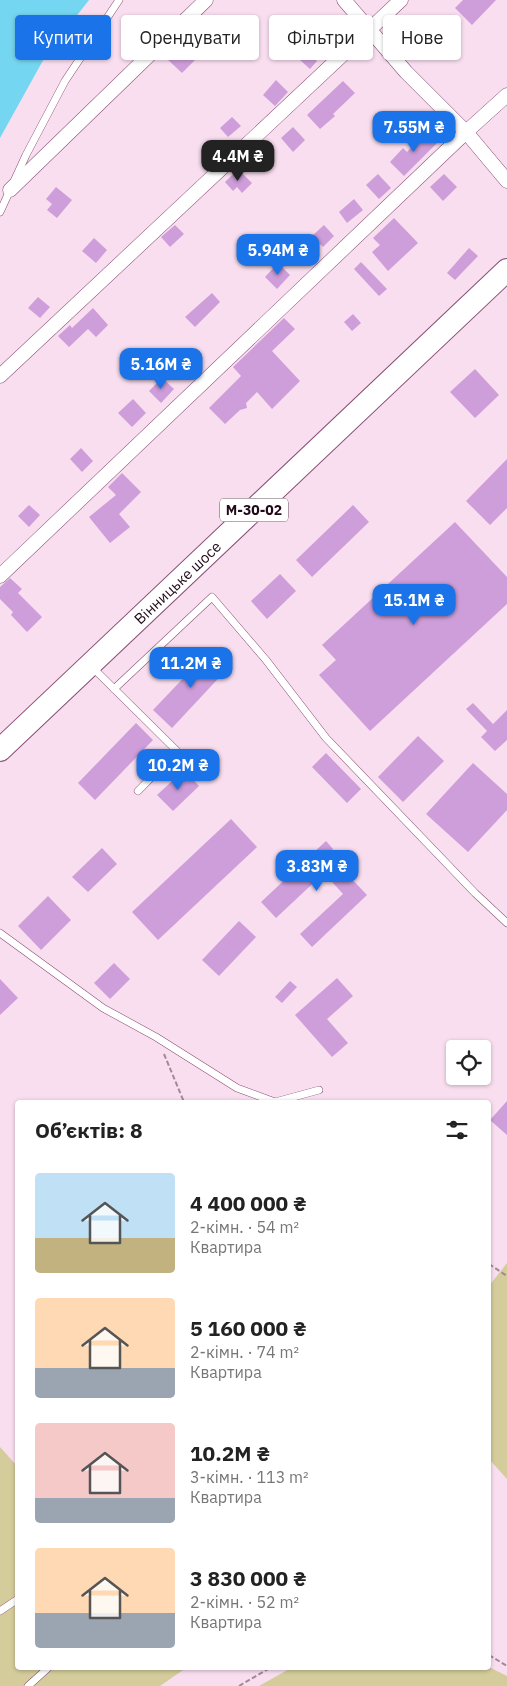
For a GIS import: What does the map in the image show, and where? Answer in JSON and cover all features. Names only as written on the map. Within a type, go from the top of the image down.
[{"type":"main road","name":"Вінницьке шосе","points":[[0,750],[507,270]]},
{"type":"street","points":[[10,190],[206,0]]},
{"type":"street","points":[[344,0],[357,15]]},
{"type":"street","points":[[373,24],[401,0]]},
{"type":"street","points":[[373,33],[406,72],[466,132],[507,181]]},
{"type":"street","points":[[0,376],[335,60]]},
{"type":"street","points":[[0,576],[507,95]]},
{"type":"lane","points":[[0,212],[26,155],[65,81],[119,0]]},
{"type":"lane","points":[[114,689],[212,597],[266,660],[326,738],[468,886],[507,923]]},
{"type":"lane","points":[[90,665],[177,751],[138,791]]},
{"type":"lane","points":[[0,933],[103,1008],[156,1037],[237,1088],[270,1100]]},
{"type":"lane","points":[[282,1100],[319,1090]]},
{"type":"lane","points":[[0,1611],[15,1601]]},
{"type":"lane","points":[[28,1686],[46,1670]]},
{"type":"path","points":[[156,1037],[183,1100]]},
{"type":"path","points":[[491,1265],[507,1276]]},
{"type":"path","points":[[491,1656],[507,1666]]},
{"type":"path","points":[[239,1686],[267,1670]]},
{"type":"shaded area","points":[[507,1263],[507,1479],[491,1461],[491,1283]]},
{"type":"shaded area","points":[[0,1447],[15,1464],[15,1670],[183,1670],[160,1686],[0,1686]]},
{"type":"shaded area","points":[[491,1668],[507,1676],[507,1686],[259,1686],[287,1670],[491,1670]]},
{"type":"water","points":[[0,0],[89,0],[77,15],[15,15],[15,60],[43,60],[0,138]]},
{"type":"building","points":[[463,0],[496,0],[472,25],[455,8]]},
{"type":"building","points":[[168,60],[195,60],[182,73]]},
{"type":"building","points":[[300,60],[316,60],[310,69]]},
{"type":"building","points":[[276,80],[288,92],[275,106],[263,95]]},
{"type":"building","points":[[343,81],[355,93],[333,114],[335,116],[320,129],[307,115]]},
{"type":"building","points":[[232,117],[241,126],[228,137],[220,128]]},
{"type":"building","points":[[293,127],[305,140],[293,152],[281,138]]},
{"type":"building","points":[[428,130],[439,141],[404,176],[390,162],[403,148],[407,152]]},
{"type":"building","points":[[238,169],[252,183],[242,193],[237,187],[233,191],[225,182]]},
{"type":"building","points":[[378,174],[391,188],[379,199],[366,185]]},
{"type":"building","points":[[444,174],[457,187],[443,201],[430,187]]},
{"type":"building","points":[[56,187],[72,200],[57,218],[47,210],[52,204],[46,199]]},
{"type":"building","points":[[354,199],[363,210],[347,223],[339,212]]},
{"type":"building","points":[[394,218],[418,243],[388,271],[372,252],[380,245],[373,238]]},
{"type":"building","points":[[175,225],[184,234],[170,247],[161,237]]},
{"type":"building","points":[[324,225],[334,236],[323,247],[312,236]]},
{"type":"building","points":[[94,238],[107,250],[96,263],[82,251]]},
{"type":"building","points":[[469,248],[478,256],[455,280],[447,273]]},
{"type":"building","points":[[361,262],[387,289],[379,296],[354,269]]},
{"type":"building","points":[[278,263],[290,275],[277,289],[265,277]]},
{"type":"building","points":[[212,293],[220,302],[195,327],[185,317]]},
{"type":"building","points":[[38,297],[50,307],[40,318],[28,308]]},
{"type":"building","points":[[93,308],[108,325],[96,337],[88,329],[69,347],[58,336],[70,325],[72,328]]},
{"type":"building","points":[[353,314],[361,323],[352,331],[344,322]]},
{"type":"building","points":[[284,318],[295,329],[272,351],[300,381],[272,409],[257,392],[246,403],[247,408],[240,410],[225,424],[209,408],[241,376],[233,367]]},
{"type":"building","points":[[475,369],[499,395],[475,418],[450,392]]},
{"type":"building","points":[[162,378],[174,389],[161,403],[149,391]]},
{"type":"building","points":[[133,399],[146,413],[132,427],[118,413]]},
{"type":"building","points":[[81,448],[93,461],[82,472],[70,459]]},
{"type":"building","points":[[507,459],[507,508],[490,525],[466,501]]},
{"type":"building","points":[[122,473],[141,492],[119,514],[130,527],[110,543],[89,517],[116,495],[108,487]]},
{"type":"building","points":[[29,505],[40,515],[29,527],[18,516]]},
{"type":"building","points":[[353,505],[369,522],[312,577],[296,560]]},
{"type":"building","points":[[455,522],[507,577],[507,604],[370,731],[319,675],[336,660],[322,645]]},
{"type":"building","points":[[280,574],[296,591],[267,619],[251,601]]},
{"type":"building","points":[[10,578],[22,589],[18,593],[42,617],[27,632],[11,615],[13,612],[0,599],[0,587]]},
{"type":"building","points":[[211,649],[229,667],[172,728],[153,710]]},
{"type":"building","points":[[473,703],[493,724],[507,710],[507,740],[495,751],[481,737],[487,731],[466,709]]},
{"type":"building","points":[[136,723],[153,740],[95,800],[78,783]]},
{"type":"building","points":[[418,736],[444,761],[403,802],[378,777]]},
{"type":"building","points":[[326,753],[361,789],[347,803],[312,767]]},
{"type":"building","points":[[473,763],[507,794],[507,810],[468,852],[426,814]]},
{"type":"building","points":[[184,770],[199,786],[173,811],[157,795]]},
{"type":"building","points":[[231,819],[257,847],[158,940],[132,912]]},
{"type":"building","points":[[326,841],[333,849],[330,852],[349,871],[346,873],[367,895],[312,947],[300,934],[343,894],[324,873],[276,918],[261,902]]},
{"type":"building","points":[[102,848],[117,864],[88,892],[72,877]]},
{"type":"building","points":[[48,896],[71,920],[41,950],[18,926]]},
{"type":"building","points":[[239,921],[256,937],[219,976],[202,960]]},
{"type":"building","points":[[114,963],[130,979],[110,999],[94,983]]},
{"type":"building","points":[[337,978],[353,996],[327,1019],[348,1043],[332,1057],[295,1015]]},
{"type":"building","points":[[0,979],[18,998],[0,1015]]},
{"type":"building","points":[[290,981],[297,987],[282,1003],[275,997]]},
{"type":"building","points":[[507,1101],[507,1135],[491,1119]]}]
